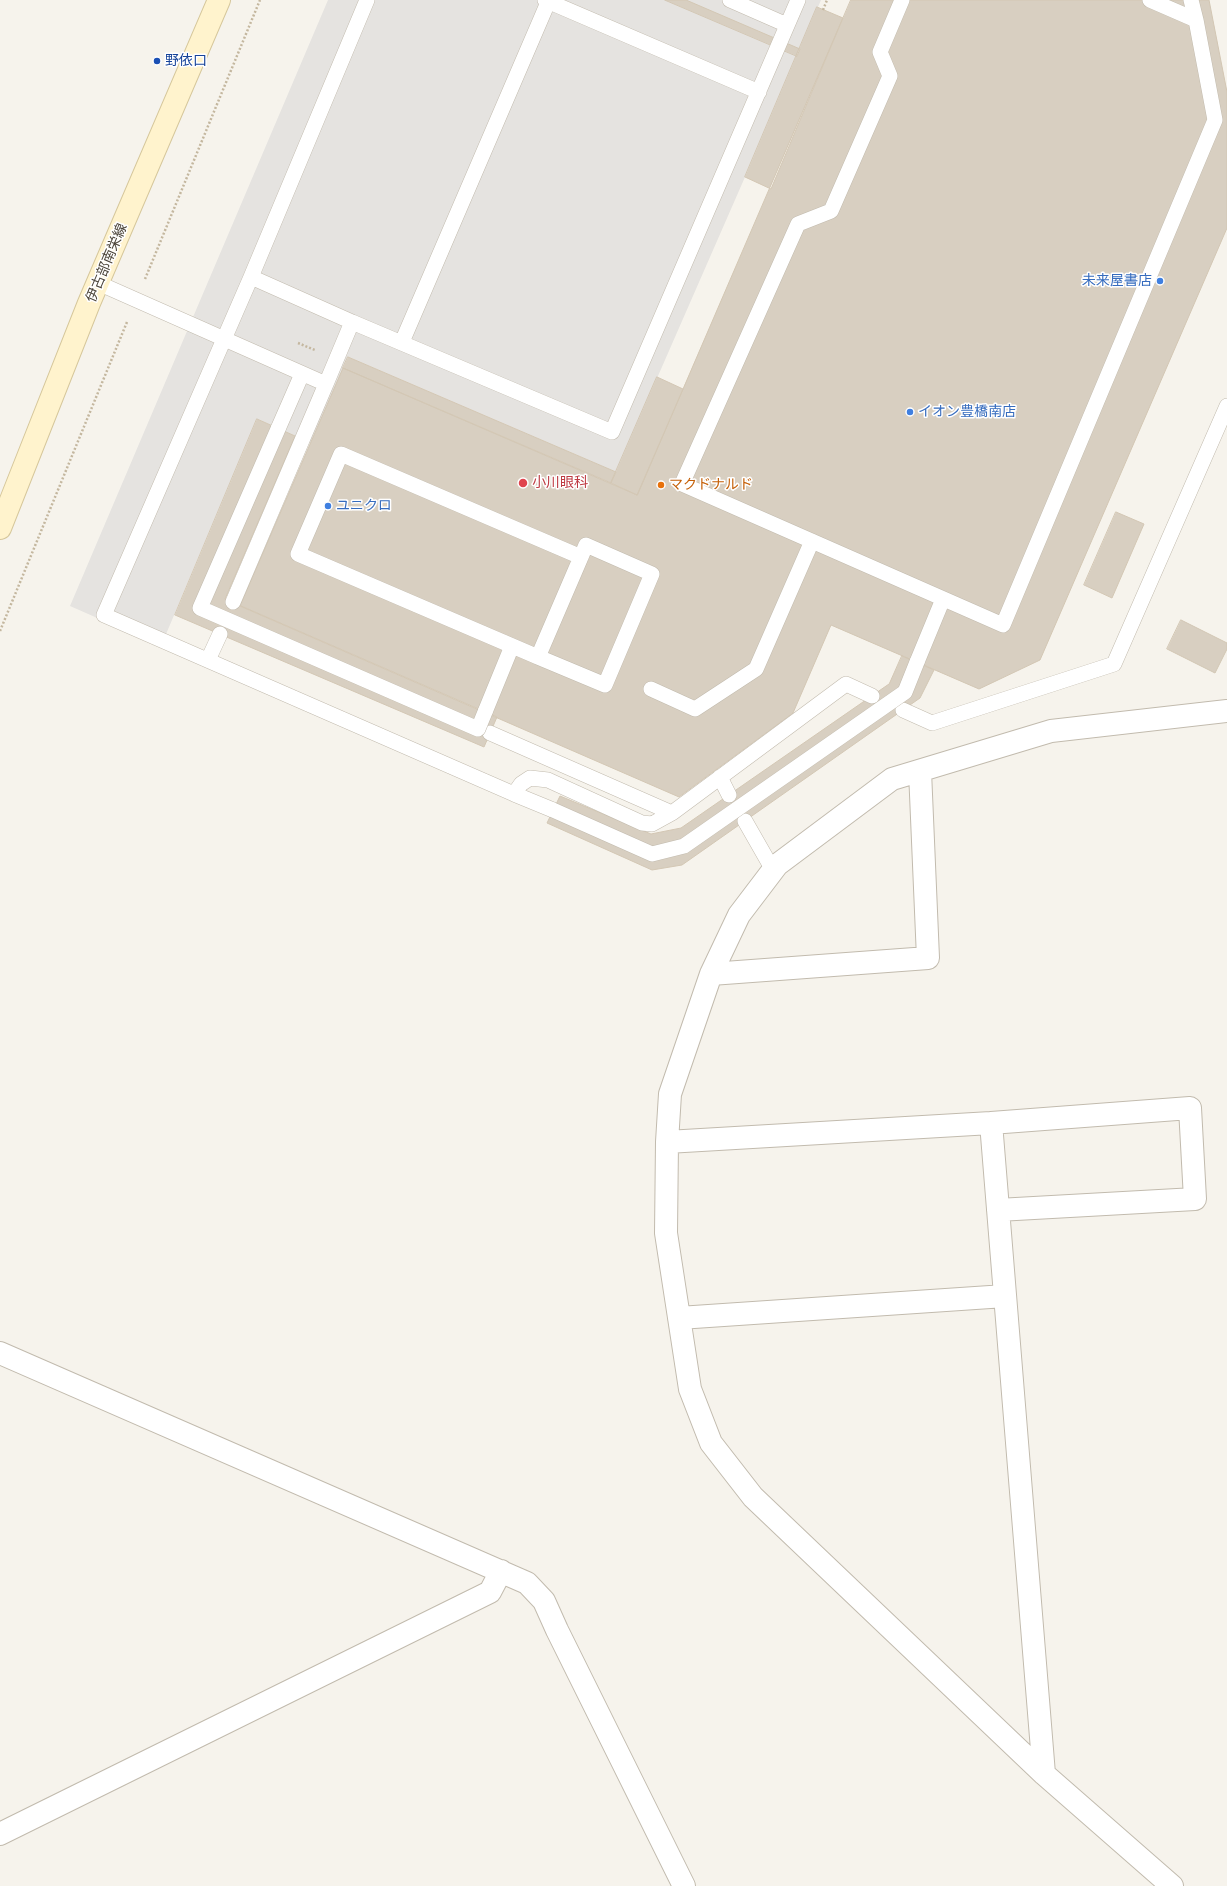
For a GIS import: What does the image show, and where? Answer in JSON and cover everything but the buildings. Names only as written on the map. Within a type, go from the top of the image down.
[{"type":"main road","name":"伊古部南栄線","points":[[0,526],[98,283],[219,0]]},
{"type":"street","points":[[1171,1886],[1044,1774],[753,1497],[711,1443],[690,1389],[666,1233],[667,1142],[670,1094],[711,974],[739,915],[777,865],[892,780],[1051,731],[1227,711]]},
{"type":"street","points":[[711,974],[928,958],[920,771]]},
{"type":"street","points":[[667,1142],[991,1123],[1190,1108],[1195,1199],[998,1210]]},
{"type":"street","points":[[991,1123],[1044,1774]]},
{"type":"street","points":[[679,1318],[1005,1296]]},
{"type":"street","points":[[0,1353],[527,1583],[544,1601],[684,1886]]},
{"type":"street","points":[[0,1834],[490,1592],[500,1571]]},
{"type":"lane","points":[[367,0],[251,277],[104,615],[652,854],[684,846],[905,692],[943,599]]},
{"type":"lane","points":[[402,342],[547,0],[759,92]]},
{"type":"lane","points":[[730,0],[788,25]]},
{"type":"lane","points":[[251,277],[352,322],[612,432],[798,0]]},
{"type":"lane","points":[[902,0],[880,52],[890,76],[832,211],[798,224],[682,484],[1003,625],[1215,120],[1191,0]]},
{"type":"lane","points":[[1150,0],[1196,20]]},
{"type":"lane","points":[[98,283],[326,384]]},
{"type":"lane","points":[[233,602],[352,322]]},
{"type":"lane","points":[[302,374],[200,608],[478,729],[512,646]]},
{"type":"lane","points":[[903,710],[932,723],[1114,664],[1227,406]]},
{"type":"lane","points":[[538,657],[581,557],[586,545],[652,574],[605,685],[538,657],[512,646],[298,554],[341,454],[581,557]]},
{"type":"lane","points":[[651,689],[695,709],[756,669],[812,541]]},
{"type":"lane","points":[[208,660],[220,634]]},
{"type":"lane","points":[[514,794],[521,784],[530,778],[548,780],[642,823],[652,824],[672,813],[846,684],[872,696]]},
{"type":"lane","points":[[490,733],[672,813]]},
{"type":"lane","points":[[720,777],[729,794]]},
{"type":"lane","points":[[745,821],[773,870]]},
{"type":"path","points":[[823,10],[827,0]]},
{"type":"shaded area","points":[[328,0],[821,0],[616,472],[348,357],[343,367],[637,495],[1209,0],[1227,92],[1227,152],[998,680],[979,689],[831,625],[240,606],[310,443],[257,419],[161,646],[70,606]]},
{"type":"place","name":"野依口","points":[[157,61]]},
{"type":"place","name":"未来屋書店","points":[[1160,281]]},
{"type":"place","name":"イオン豊橋南店","points":[[910,412]]},
{"type":"place","name":"小川眼科","points":[[523,483]]},
{"type":"place","name":"マクドナルド","points":[[661,485]]},
{"type":"place","name":"ユニクロ","points":[[328,506]]}]
